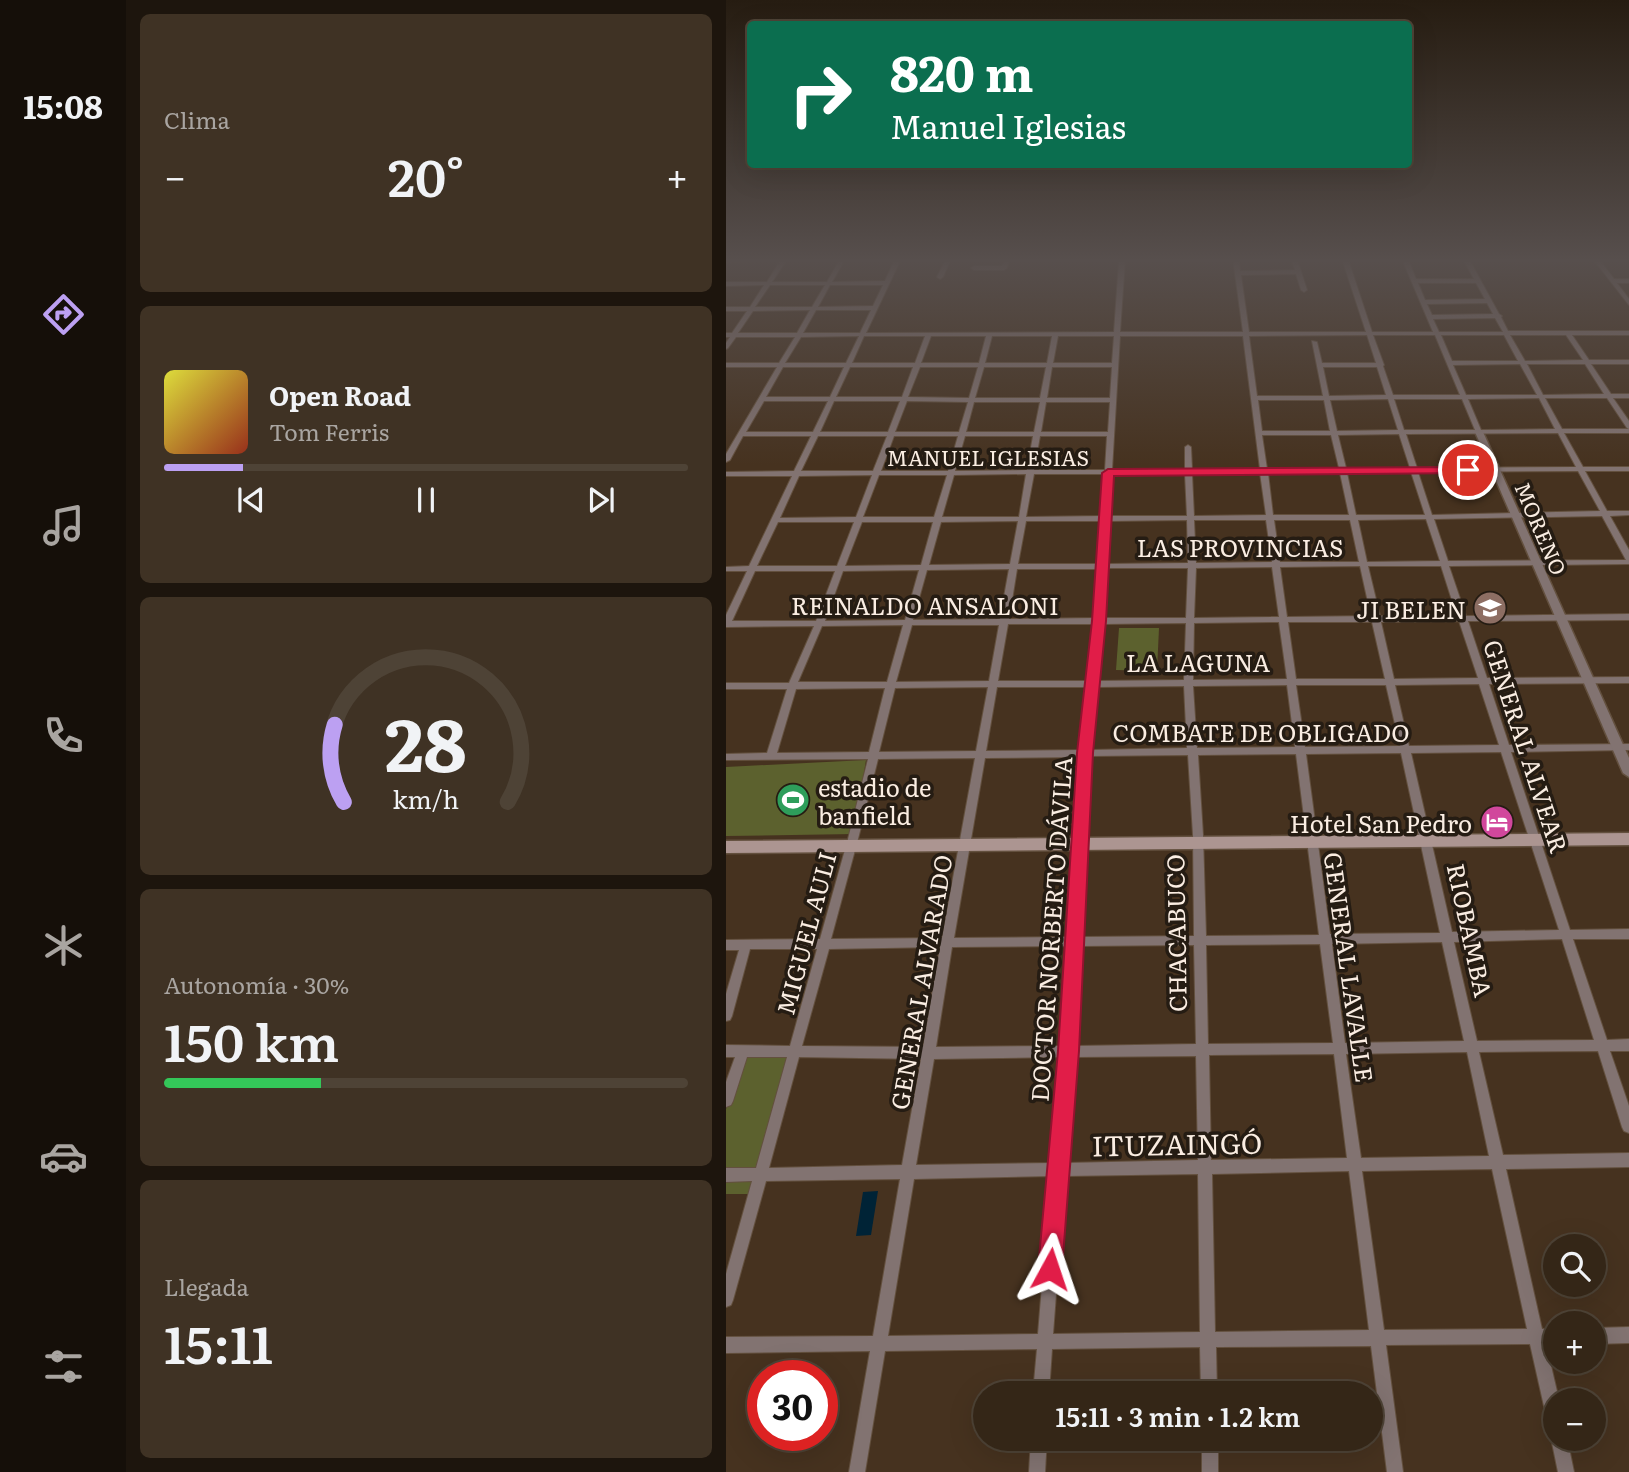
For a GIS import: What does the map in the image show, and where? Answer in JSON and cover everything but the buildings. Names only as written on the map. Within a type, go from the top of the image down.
[{"type":"main road","points":[[1533,836],[1629,831]]},
{"type":"main road","points":[[726,839],[852,842],[1533,836],[1629,839]]},
{"type":"main road","points":[[726,848],[852,842]]},
{"type":"street","points":[[726,347],[739,328]]},
{"type":"street","points":[[726,460],[803,328]]},
{"type":"street","points":[[726,624],[865,328]]},
{"type":"street","name":"DOCTOR NORBERTO DÁVILA","points":[[1042,1381],[1068,1051],[1085,753],[1099,621],[1117,328]]},
{"type":"street","name":"GENERAL LAVALLE","points":[[1247,328],[1395,1472]]},
{"type":"street","name":"GENERAL ALVEAR","points":[[1368,328],[1600,1046],[1629,1127]]},
{"type":"street","name":"MORENO","points":[[1434,328],[1559,617],[1623,747],[1629,773]]},
{"type":"street","points":[[1505,328],[1629,560]]},
{"type":"street","points":[[1568,333],[1629,429]]},
{"type":"street","points":[[726,335],[1629,333]]},
{"type":"street","points":[[771,757],[792,684],[819,624],[902,399],[929,334]]},
{"type":"street","name":"MIGUEL AULI","points":[[726,1300],[852,842],[891,684],[990,334]]},
{"type":"street","name":"GENERAL ALVARADO","points":[[857,1472],[1055,334]]},
{"type":"street","name":"RIOBAMBA","points":[[1314,342],[1548,1388]]},
{"type":"street","points":[[1450,363],[1629,362]]},
{"type":"street","points":[[726,365],[1115,365]]},
{"type":"street","points":[[1319,365],[1381,365]]},
{"type":"street","points":[[1256,398],[1629,396]]},
{"type":"street","points":[[762,399],[1112,400]]},
{"type":"street","points":[[1261,433],[1629,429]]},
{"type":"street","points":[[742,434],[1109,434]]},
{"type":"street","name":"CHACABUCO","points":[[1188,447],[1192,565],[1188,682],[1198,839],[1209,1381]]},
{"type":"street","name":"MANUEL IGLESIAS","points":[[726,474],[1629,470]]},
{"type":"street","points":[[776,520],[1190,519],[1629,513]]},
{"type":"street","name":"LAS PROVINCIAS","points":[[726,569],[1629,560]]},
{"type":"street","name":"REINALDO ANSALONI","points":[[726,624],[1629,617]]},
{"type":"street","name":"LA LAGUNA","points":[[726,686],[1629,680]]},
{"type":"street","name":"COMBATE DE OBLIGADO","points":[[726,757],[1623,747]]},
{"type":"street","points":[[726,945],[823,942],[1447,939],[1629,934]]},
{"type":"street","points":[[726,1016],[730,985],[746,944]]},
{"type":"street","points":[[726,1051],[930,1053],[1629,1045]]},
{"type":"street","points":[[726,1101],[743,1051]]},
{"type":"street","name":"ITUZAINGÓ","points":[[726,1175],[1629,1160]]},
{"type":"street","points":[[1606,1336],[1629,1335]]},
{"type":"street","points":[[726,1345],[1543,1337]]},
{"type":"street","points":[[1037,1472],[1038,1451]]},
{"type":"street","points":[[1210,1451],[1210,1472]]},
{"type":"street","points":[[1562,1451],[1566,1472]]},
{"type":"green space","points":[[1119,628],[1159,628],[1157,671],[1116,670]]},
{"type":"green space","name":"estadio de banfield","points":[[866,760],[854,834],[726,836],[726,767]]},
{"type":"green space","points":[[789,1051],[750,1194],[726,1194],[726,1109],[743,1054]]},
{"type":"water","points":[[878,1191],[871,1235],[856,1236],[863,1192]]},
{"type":"place","name":"JI BELEN","points":[[1490,608]]},
{"type":"place","name":"estadio de banfield","points":[[793,800]]},
{"type":"place","name":"Hotel San Pedro","points":[[1497,822]]},
{"type":"route","points":[[1050,1269],[1068,1051],[1085,753],[1099,621],[1108,473],[1468,470]]}]
